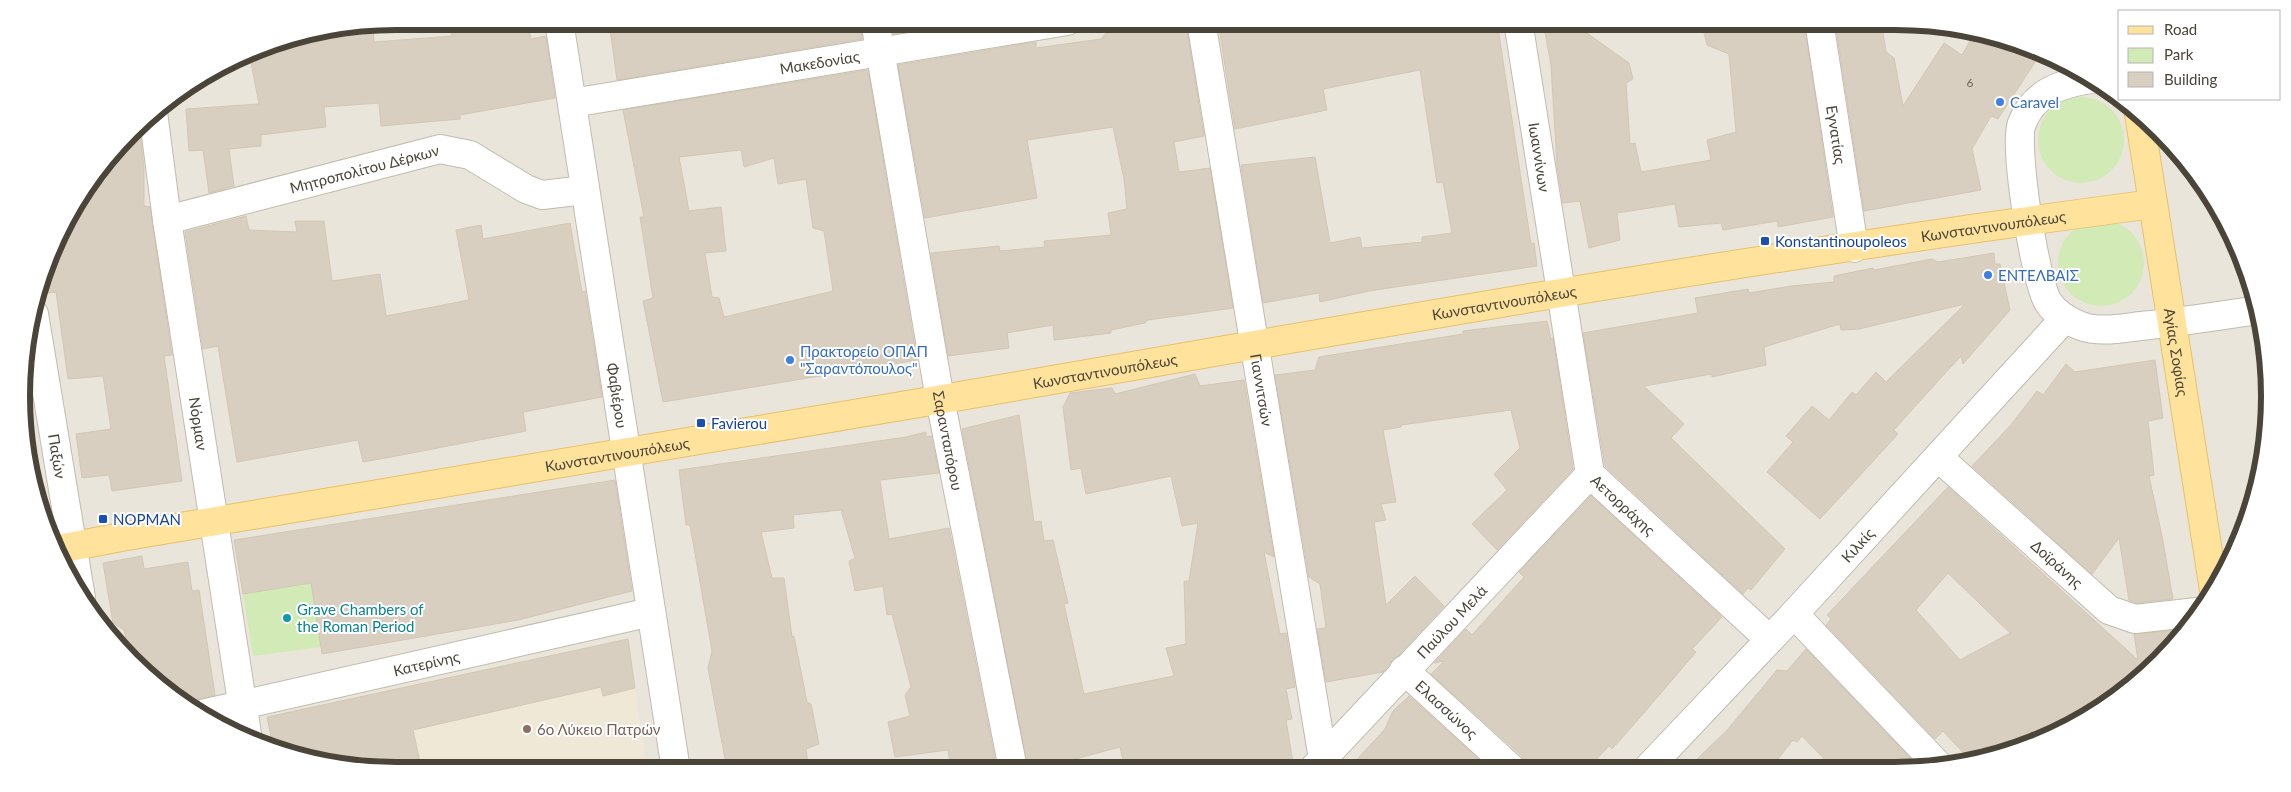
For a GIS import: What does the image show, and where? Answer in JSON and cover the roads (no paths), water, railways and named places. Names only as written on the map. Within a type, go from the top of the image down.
[{"type":"main road","name":"Αγίας Σοφίας","points":[[2142,126],[2212,579]]},
{"type":"main road","name":"Κωνσταντινουπόλεως","points":[[66,548],[214,521],[1560,293],[2030,220],[2153,204]]},
{"type":"street","name":"Φαβιέρου","points":[[560,30],[675,762]]},
{"type":"street","name":"Σαρανταπόρου","points":[[876,30],[940,399],[1011,762]]},
{"type":"street","name":"Μακεδονίας","points":[[572,103],[1013,30]]},
{"type":"street","name":"Γιαννιτσών","points":[[1202,30],[1254,344],[1318,762]]},
{"type":"street","name":"Ιωαννίνων","points":[[1519,30],[1560,293]]},
{"type":"street","name":"Εγνατίας","points":[[1821,30],[1854,248]]},
{"type":"street","points":[[2081,81],[2064,84],[2047,92],[2032,108],[2022,123],[2019,138],[2041,288],[2050,306],[2065,318],[2084,327],[2102,329],[2172,323],[2251,311]]},
{"type":"street","name":"Νόρμαν","points":[[154,122],[167,220],[245,729]]},
{"type":"street","name":"Μητροπολίτου Δέρκων","points":[[167,220],[440,149],[470,155],[526,189],[542,195],[585,190]]},
{"type":"street","name":"Αετορράχης","points":[[1560,293],[1590,474],[1770,639]]},
{"type":"street","name":"Κιλκίς","points":[[1654,762],[1794,614],[2065,318]]},
{"type":"street","name":"Παξών","points":[[36,330],[66,548],[71,564]]},
{"type":"street","name":"Δοϊράνης","points":[[1938,457],[2109,610],[2135,619],[2189,613]]},
{"type":"street","name":"Παύλου Μελά","points":[[1320,762],[1404,670],[1590,474]]},
{"type":"street","name":"Κατερίνης","points":[[211,712],[651,612]]},
{"type":"street","points":[[1794,614],[1933,760]]},
{"type":"street","name":"Ελασσώνος","points":[[1404,670],[1504,762]]},
{"type":"place","name":"Caravel","points":[[2000,102]]},
{"type":"place","name":"Konstantinoupoleos","points":[[1765,241]]},
{"type":"place","name":"ΕΝΤΕΛΒΑΙΣ","points":[[1988,275]]},
{"type":"place","name":"Πρακτορείο ΟΠΑΠ \"Σαραντόπουλος\"","points":[[790,360]]},
{"type":"place","name":"Favierou","points":[[701,423]]},
{"type":"place","name":"ΝΟΡΜΑΝ","points":[[103,519]]},
{"type":"place","name":"Grave Chambers of the Roman Period","points":[[287,618]]},
{"type":"place","name":"6ο Λύκειο Πατρών","points":[[527,729]]}]
